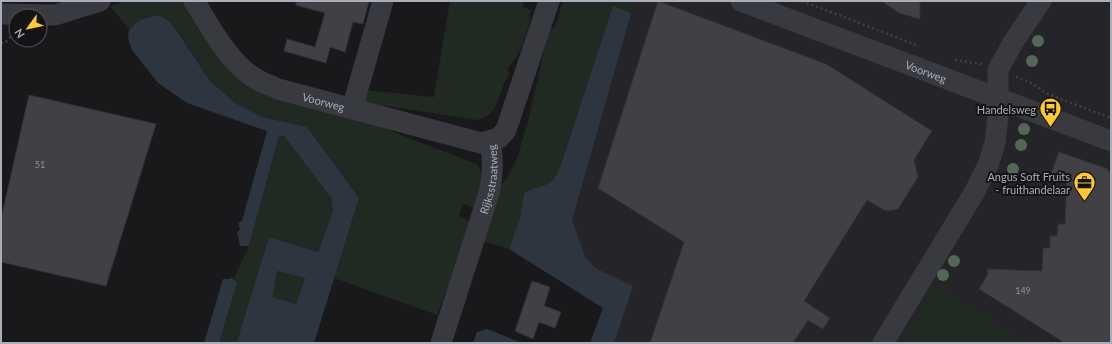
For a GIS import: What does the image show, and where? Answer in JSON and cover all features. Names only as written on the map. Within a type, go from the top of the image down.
[{"type":"street","points":[[1,14],[55,15],[100,1]]},
{"type":"street","name":"Voorweg","points":[[194,1],[225,48],[253,77],[278,89],[472,141],[481,143],[490,142]]},
{"type":"street","points":[[352,109],[382,1]]},
{"type":"street","name":"Rijksstraatweg","points":[[441,343],[489,193],[493,176],[493,158],[490,142],[499,138],[506,130],[549,1]]},
{"type":"street","name":"Voorweg","points":[[741,1],[1111,141]]},
{"type":"street","points":[[883,343],[974,193],[988,165],[995,143],[998,70],[1012,44],[1041,1]]},
{"type":"path","name":"Voorweg","points":[[802,1],[921,47]]},
{"type":"path","name":"Voorweg","points":[[951,59],[967,63],[981,64],[998,70],[1031,83],[1048,94],[1111,118]]},
{"type":"shaded area","points":[[122,1],[183,1],[224,58],[398,134],[477,164],[483,175],[475,208],[463,204],[459,216],[470,221],[457,264],[437,315],[334,278],[359,198],[307,127],[262,117],[234,104],[210,81],[171,21],[159,15],[134,25],[129,30],[111,7]]},
{"type":"shaded area","points":[[450,1],[524,1],[523,7],[531,10],[529,17],[531,17],[520,51],[507,69],[510,73],[498,102],[490,114],[484,118],[476,120],[367,103],[363,98],[364,90],[434,97]]},
{"type":"shaded area","points":[[563,1],[635,1],[631,13],[613,7],[559,170],[555,177],[547,184],[524,193],[520,218],[509,249],[480,240],[494,194],[507,178],[517,158],[527,125],[549,30],[555,27]]},
{"type":"shaded area","points":[[630,1],[1111,1],[1111,343],[602,343],[615,294],[551,243]]},
{"type":"shaded area","points":[[613,6],[631,13],[572,220],[586,259],[597,269],[633,286],[614,343],[590,343],[603,308],[509,249],[520,218],[524,193],[547,184],[555,177],[559,170]]},
{"type":"shaded area","points":[[159,15],[171,22],[210,81],[235,103],[262,117],[307,127],[359,198],[314,343],[237,342],[269,237],[318,252],[333,211],[331,198],[284,136],[279,136],[249,246],[240,246],[237,232],[240,230],[238,223],[242,221],[267,131],[187,103],[158,83],[132,50],[128,38],[129,30],[140,20]],"holes":[[[277,271],[305,278],[296,304],[272,297]]]},
{"type":"shaded area","points":[[279,136],[284,136],[331,198],[333,211],[318,252],[269,237],[238,343],[219,343],[237,283],[234,278],[249,246]]},
{"type":"shaded area","points":[[277,271],[305,278],[296,304],[271,297]]},
{"type":"shaded area","points":[[231,277],[237,283],[219,343],[204,343],[223,279],[230,279]]},
{"type":"shaded area","points":[[934,285],[1029,343],[898,343]]},
{"type":"shaded area","points":[[487,329],[522,343],[473,343],[477,332]]},
{"type":"building","points":[[296,1],[369,1],[363,24],[353,22],[345,52],[330,47],[326,63],[284,51],[287,39],[315,47],[325,13],[296,5]]},
{"type":"building","points":[[658,1],[826,64],[932,131],[914,160],[918,177],[898,209],[886,211],[867,200],[804,301],[830,318],[823,329],[808,320],[793,343],[650,343],[684,242],[598,188]]},
{"type":"building","points":[[881,1],[920,1],[920,19],[899,13]]},
{"type":"building","points":[[29,95],[156,124],[106,286],[1,262],[1,219]]},
{"type":"building","points":[[1059,152],[1108,169],[1111,173],[1111,343],[1065,343],[979,289],[988,274],[987,269],[1042,271],[1043,248],[1050,248],[1050,236],[1057,236],[1058,224],[1065,224],[1067,177],[1050,176]]},
{"type":"building","points":[[532,281],[550,287],[544,306],[561,312],[555,328],[539,322],[533,339],[515,331]]},
{"type":"place","name":"Handelsweg","points":[[1051,128]]},
{"type":"place","name":"Angus Soft Fruits - fruithandelaar","points":[[1085,202]]}]
